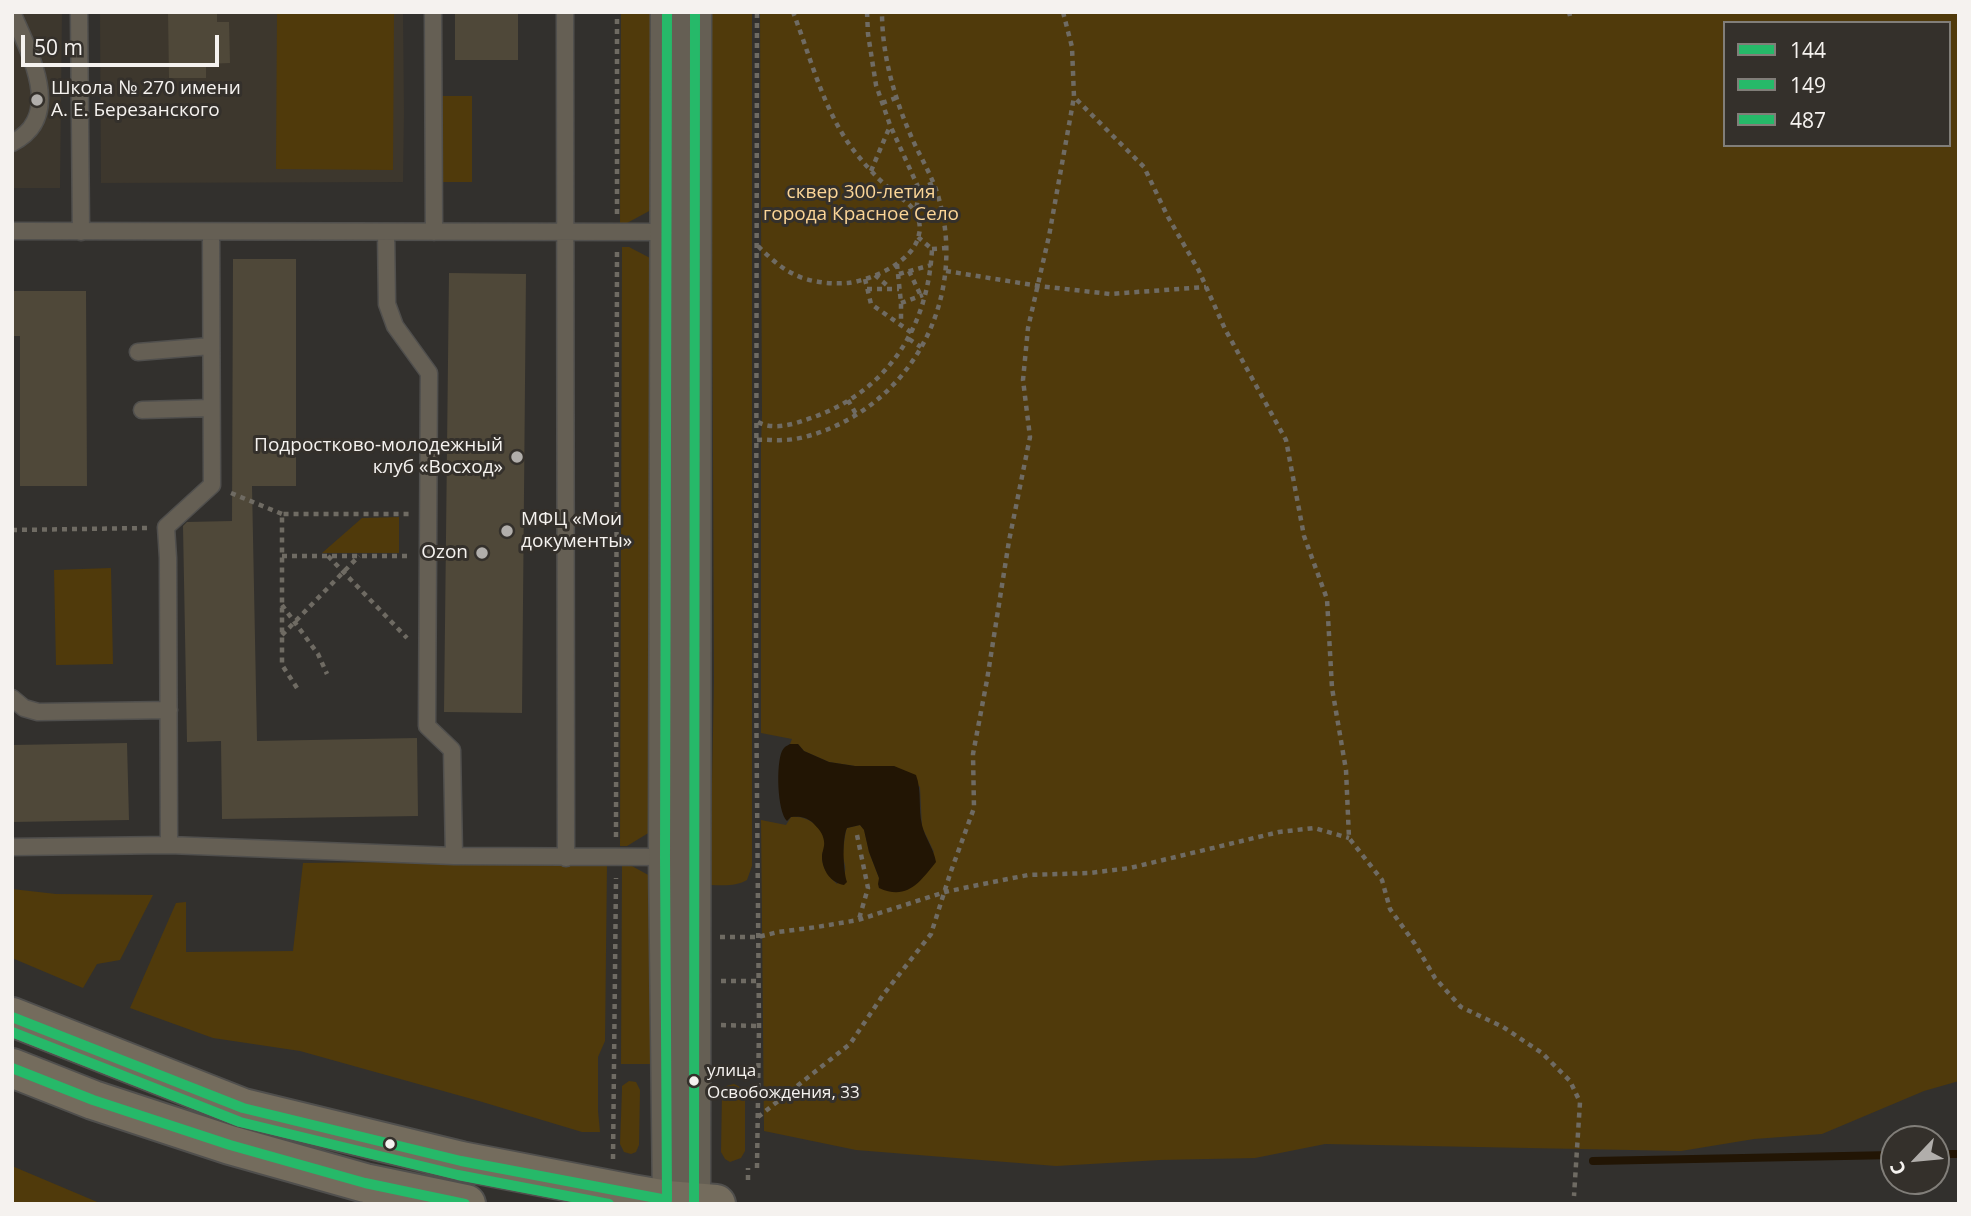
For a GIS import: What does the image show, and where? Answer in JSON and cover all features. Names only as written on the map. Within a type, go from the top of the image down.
[{"type":"highway","points":[[12,1017],[243,1108],[461,1161],[688,1203]]},
{"type":"highway","points":[[12,1068],[93,1100],[230,1145],[365,1182],[466,1204]]},
{"type":"street","points":[[667,12],[681,232]]},
{"type":"street","points":[[688,1203],[679,857],[681,232],[695,12]]},
{"type":"lane","points":[[12,12],[41,90],[37,115],[22,138],[12,143]]},
{"type":"lane","points":[[79,12],[81,232]]},
{"type":"lane","points":[[433,12],[434,232]]},
{"type":"lane","points":[[565,12],[566,858]]},
{"type":"lane","points":[[12,231],[681,232]]},
{"type":"lane","points":[[169,845],[166,527],[212,485],[211,232]]},
{"type":"lane","points":[[386,232],[387,304],[395,326],[429,373],[427,726],[452,750],[454,856]]},
{"type":"lane","points":[[138,352],[211,346]]},
{"type":"lane","points":[[142,410],[211,408]]},
{"type":"lane","points":[[12,698],[24,708],[38,712],[169,710]]},
{"type":"lane","points":[[12,847],[169,845],[454,856],[679,857]]},
{"type":"path","points":[[613,1169],[617,12]]},
{"type":"path","points":[[757,12],[757,1168]]},
{"type":"path","points":[[793,12],[835,121],[858,156],[916,212]]},
{"type":"path","points":[[757,246],[777,265],[805,279],[836,283],[865,279],[897,264],[909,253],[918,237],[919,221],[916,212],[919,189],[882,103],[871,57],[867,12]]},
{"type":"path","points":[[757,440],[807,436],[827,429],[876,401],[901,378],[921,347],[938,311],[946,271],[947,248],[943,215],[933,183],[896,98],[882,32],[882,12]]},
{"type":"path","points":[[757,1118],[850,1044],[883,995],[932,934],[974,808],[973,754],[988,680],[1009,541],[1030,437],[1023,380],[1028,328],[1049,236],[1074,97],[1072,47],[1063,12]]},
{"type":"path","points":[[1074,97],[1144,167],[1225,329],[1286,440],[1304,536],[1327,600],[1332,688],[1346,770],[1349,838],[1382,880],[1390,909],[1435,978],[1461,1007],[1503,1027],[1542,1053],[1570,1081],[1580,1102],[1574,1196]]},
{"type":"path","points":[[882,103],[896,98]]},
{"type":"path","points":[[871,170],[890,124]]},
{"type":"path","points":[[919,189],[933,183]]},
{"type":"path","points":[[918,237],[932,249],[947,248]]},
{"type":"path","points":[[757,422],[761,425],[782,426],[823,413],[862,391],[881,374],[912,333],[924,295],[932,249]]},
{"type":"path","points":[[897,264],[901,325]]},
{"type":"path","points":[[899,274],[931,265]]},
{"type":"path","points":[[909,271],[924,295]]},
{"type":"path","points":[[946,271],[1110,294],[1206,287]]},
{"type":"path","points":[[875,275],[891,289]]},
{"type":"path","points":[[865,279],[871,304],[912,333]]},
{"type":"path","points":[[867,289],[900,289]]},
{"type":"path","points":[[901,303],[924,295]]},
{"type":"path","points":[[909,339],[921,347]]},
{"type":"path","points":[[848,400],[856,414]]},
{"type":"path","points":[[212,485],[282,514],[429,514]]},
{"type":"path","points":[[282,514],[282,665],[297,688]]},
{"type":"path","points":[[12,530],[166,527]]},
{"type":"path","points":[[282,635],[359,555]]},
{"type":"path","points":[[282,556],[428,556]]},
{"type":"path","points":[[328,556],[427,659]]},
{"type":"path","points":[[282,605],[318,654],[327,674]]},
{"type":"path","points":[[720,937],[758,937],[817,928],[858,920],[945,892],[1028,875],[1090,873],[1130,868],[1279,832],[1314,828],[1349,838]]},
{"type":"path","points":[[857,835],[868,888],[858,920]]},
{"type":"path","points":[[720,981],[758,981]]},
{"type":"path","points":[[720,1025],[759,1026]]},
{"type":"path","points":[[748,1168],[748,1180]]},
{"type":"shaded area","name":"Школа № 270 имени А. Е. Березанского","points":[[12,12],[62,12],[60,188],[12,188]]},
{"type":"shaded area","points":[[100,12],[403,12],[403,182],[101,183]]},
{"type":"shaded area","points":[[798,744],[804,751],[829,762],[855,766],[894,766],[916,775],[922,825],[936,862],[918,882],[905,891],[879,888],[879,878],[860,825],[847,828],[845,833],[847,882],[844,885],[831,879],[822,862],[824,843],[820,831],[805,818],[791,817],[787,821],[781,808],[778,787],[780,757],[785,747]]},
{"type":"green space","points":[[277,12],[394,12],[393,170],[276,169]]},
{"type":"green space","points":[[621,12],[651,12],[651,210],[627,223],[620,223]]},
{"type":"green space","points":[[711,12],[752,12],[752,866],[747,880],[724,885],[710,885],[714,681]]},
{"type":"green space","name":"сквер 300-летия города Красное Село","points":[[760,12],[1959,12],[1959,1081],[1924,1091],[1822,1134],[1754,1139],[1681,1151],[1325,1144],[1255,1158],[1056,1166],[856,1150],[764,1131],[761,820],[786,825],[791,817],[797,817],[809,820],[819,828],[825,846],[822,860],[837,884],[845,870],[843,854],[847,828],[860,825],[864,829],[879,878],[934,852],[922,827],[920,787],[894,766],[855,766],[829,762],[804,751],[798,744],[790,744],[792,739],[761,733]]},
{"type":"green space","points":[[442,96],[472,96],[472,182],[441,182]]},
{"type":"green space","points":[[622,247],[629,247],[652,259],[650,832],[627,846],[620,846]]},
{"type":"green space","points":[[399,517],[399,553],[322,553],[362,518]]},
{"type":"green space","points":[[111,568],[113,664],[56,665],[54,570]]},
{"type":"green space","points":[[303,863],[607,863],[605,1041],[598,1057],[600,1132],[582,1132],[300,1051],[213,1038],[130,1008],[176,903],[186,902],[186,952],[293,951]]},
{"type":"green space","points":[[622,865],[630,865],[652,877],[650,1064],[621,1064]]},
{"type":"green space","points":[[12,889],[56,894],[153,895],[120,960],[97,964],[83,988],[12,958]]},
{"type":"green space","points":[[629,1081],[636,1082],[640,1090],[639,1145],[636,1152],[631,1154],[624,1152],[620,1144],[622,1086]]},
{"type":"green space","points":[[734,1084],[742,1088],[745,1095],[745,1151],[741,1158],[730,1162],[721,1152],[722,1095],[726,1086]]},
{"type":"green space","points":[[12,1166],[102,1204],[12,1204]]},
{"type":"building","points":[[168,12],[217,12],[217,22],[229,22],[230,63],[206,64],[206,78],[169,78]]},
{"type":"building","points":[[455,12],[518,12],[518,60],[455,60]]},
{"type":"building","points":[[233,259],[296,259],[296,486],[252,486],[257,741],[417,738],[418,816],[222,819],[221,741],[187,742],[183,526],[187,522],[232,521]]},
{"type":"building","points":[[449,273],[526,274],[522,713],[444,712]]},
{"type":"building","points":[[12,291],[86,291],[87,486],[20,486],[20,336],[12,336]]},
{"type":"building","points":[[127,743],[129,820],[12,822],[12,745]]},
{"type":"waterway","points":[[1950,1154],[1959,1154]]},
{"type":"waterway","points":[[1593,1161],[1880,1155]]},
{"type":"transit line","name":"144","points":[[12,1017],[243,1108],[461,1161],[667,1200],[667,12]]},
{"type":"transit line","name":"149","points":[[694,1204],[695,12]]},
{"type":"transit line","name":"487","points":[[12,1032],[240,1122],[458,1175],[609,1204]]},
{"type":"transit line","name":"149","points":[[12,1068],[93,1100],[230,1145],[365,1183],[465,1204]]},
{"type":"place","name":"Школа № 270 имени А. Е. Березанского","points":[[37,100]]},
{"type":"place","name":"Подростково-молодежный клуб «Восход»","points":[[517,457]]},
{"type":"place","name":"МФЦ «Мои документы»","points":[[507,531]]},
{"type":"place","name":"Ozon","points":[[482,553]]},
{"type":"place","name":"улица Освобождения, 33","points":[[694,1081]]}]
